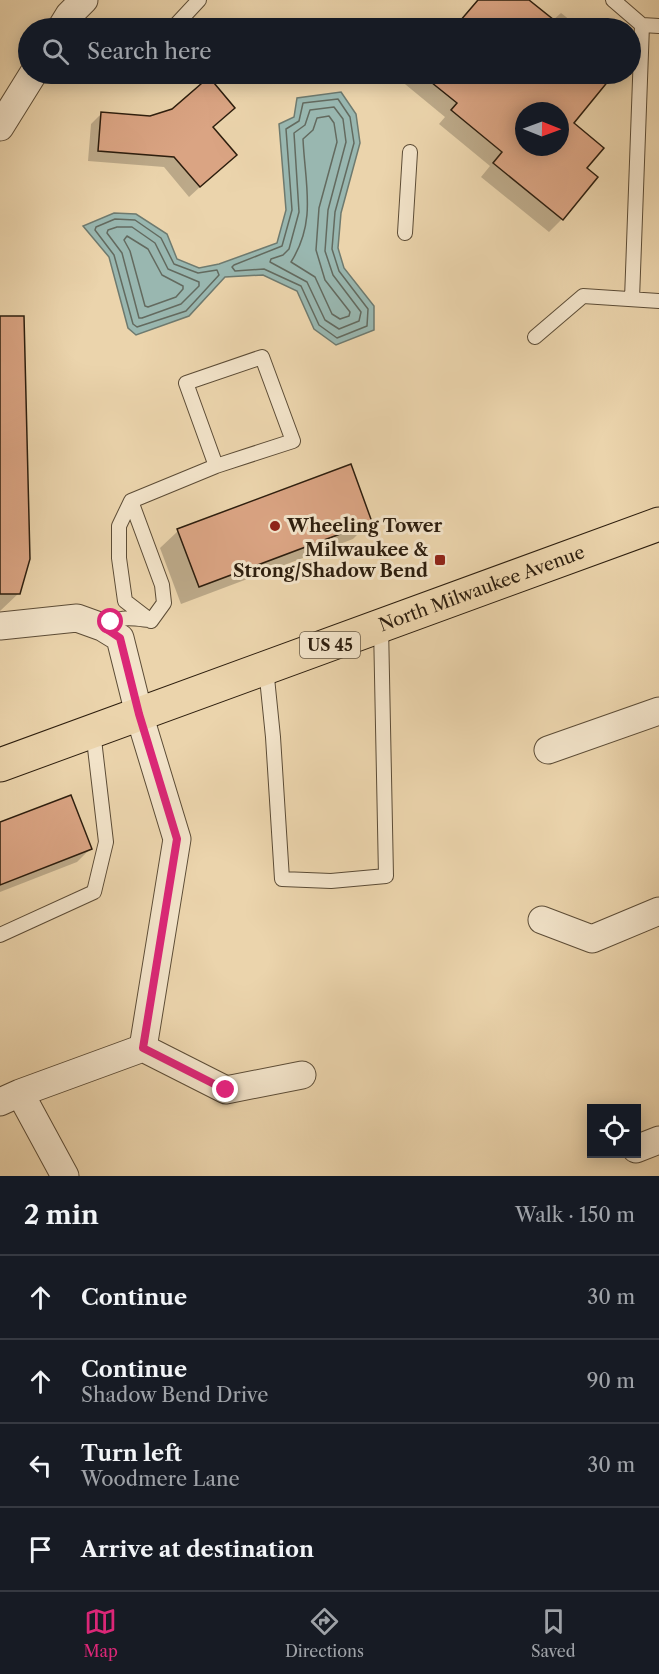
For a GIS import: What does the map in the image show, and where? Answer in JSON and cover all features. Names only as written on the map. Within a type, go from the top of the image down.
[{"type":"main road","name":"North Milwaukee Avenue","points":[[0,765],[659,524]]},
{"type":"street","points":[[0,128],[27,84]]},
{"type":"street","points":[[0,626],[77,618],[105,628],[120,638],[139,714],[177,839],[143,1048]]},
{"type":"street","points":[[548,750],[659,711]]},
{"type":"street","points":[[542,920],[592,939],[659,911]]},
{"type":"street","points":[[65,1176],[10,1098],[143,1048],[226,1090],[302,1075]]},
{"type":"street","points":[[641,1147],[659,1140]]},
{"type":"lane","points":[[182,18],[198,0]]},
{"type":"lane","points":[[613,0],[634,18]]},
{"type":"lane","points":[[641,52],[642,25],[659,26]]},
{"type":"lane","points":[[632,299],[640,84]]},
{"type":"lane","points":[[405,233],[410,152]]},
{"type":"lane","points":[[535,337],[583,296],[659,301]]},
{"type":"lane","points":[[151,621],[125,601],[119,558],[119,526],[131,501],[216,466],[293,441],[262,357],[186,383],[216,466]]},
{"type":"lane","points":[[131,501],[162,585],[164,603],[151,621]]},
{"type":"lane","points":[[105,628],[118,619],[128,617],[151,621]]},
{"type":"lane","points":[[266,668],[282,879],[331,881],[386,876],[381,626]]},
{"type":"lane","points":[[0,935],[94,892],[106,842],[93,731]]},
{"type":"water","points":[[341,92],[356,114],[360,143],[341,213],[338,248],[344,268],[374,306],[374,330],[336,345],[314,329],[297,291],[263,275],[225,277],[189,316],[136,335],[128,328],[109,257],[83,226],[114,213],[136,214],[167,234],[177,259],[199,268],[219,264],[277,243],[286,210],[279,124],[294,117],[297,98]]},
{"type":"building","points":[[478,0],[529,0],[552,18],[463,18]]},
{"type":"building","points":[[201,84],[215,84],[235,108],[213,127],[237,155],[200,187],[174,157],[98,151],[101,112],[150,116],[172,109]]},
{"type":"building","points":[[433,84],[606,84],[574,123],[604,148],[587,168],[598,177],[563,220],[493,163],[502,152],[451,110],[457,103]]},
{"type":"building","points":[[0,316],[24,316],[30,559],[20,594],[0,594]]},
{"type":"building","name":"Wheeling Tower","points":[[351,464],[372,522],[199,587],[177,529]]},
{"type":"building","points":[[71,795],[92,849],[0,885],[0,822]]},
{"type":"place","name":"Wheeling Tower","points":[[275,526]]},
{"type":"place","name":"Milwaukee & Strong/Shadow Bend","points":[[440,560]]},
{"type":"route","points":[[111,622],[105,628],[120,638],[139,714],[177,839],[143,1048],[226,1090]]}]
